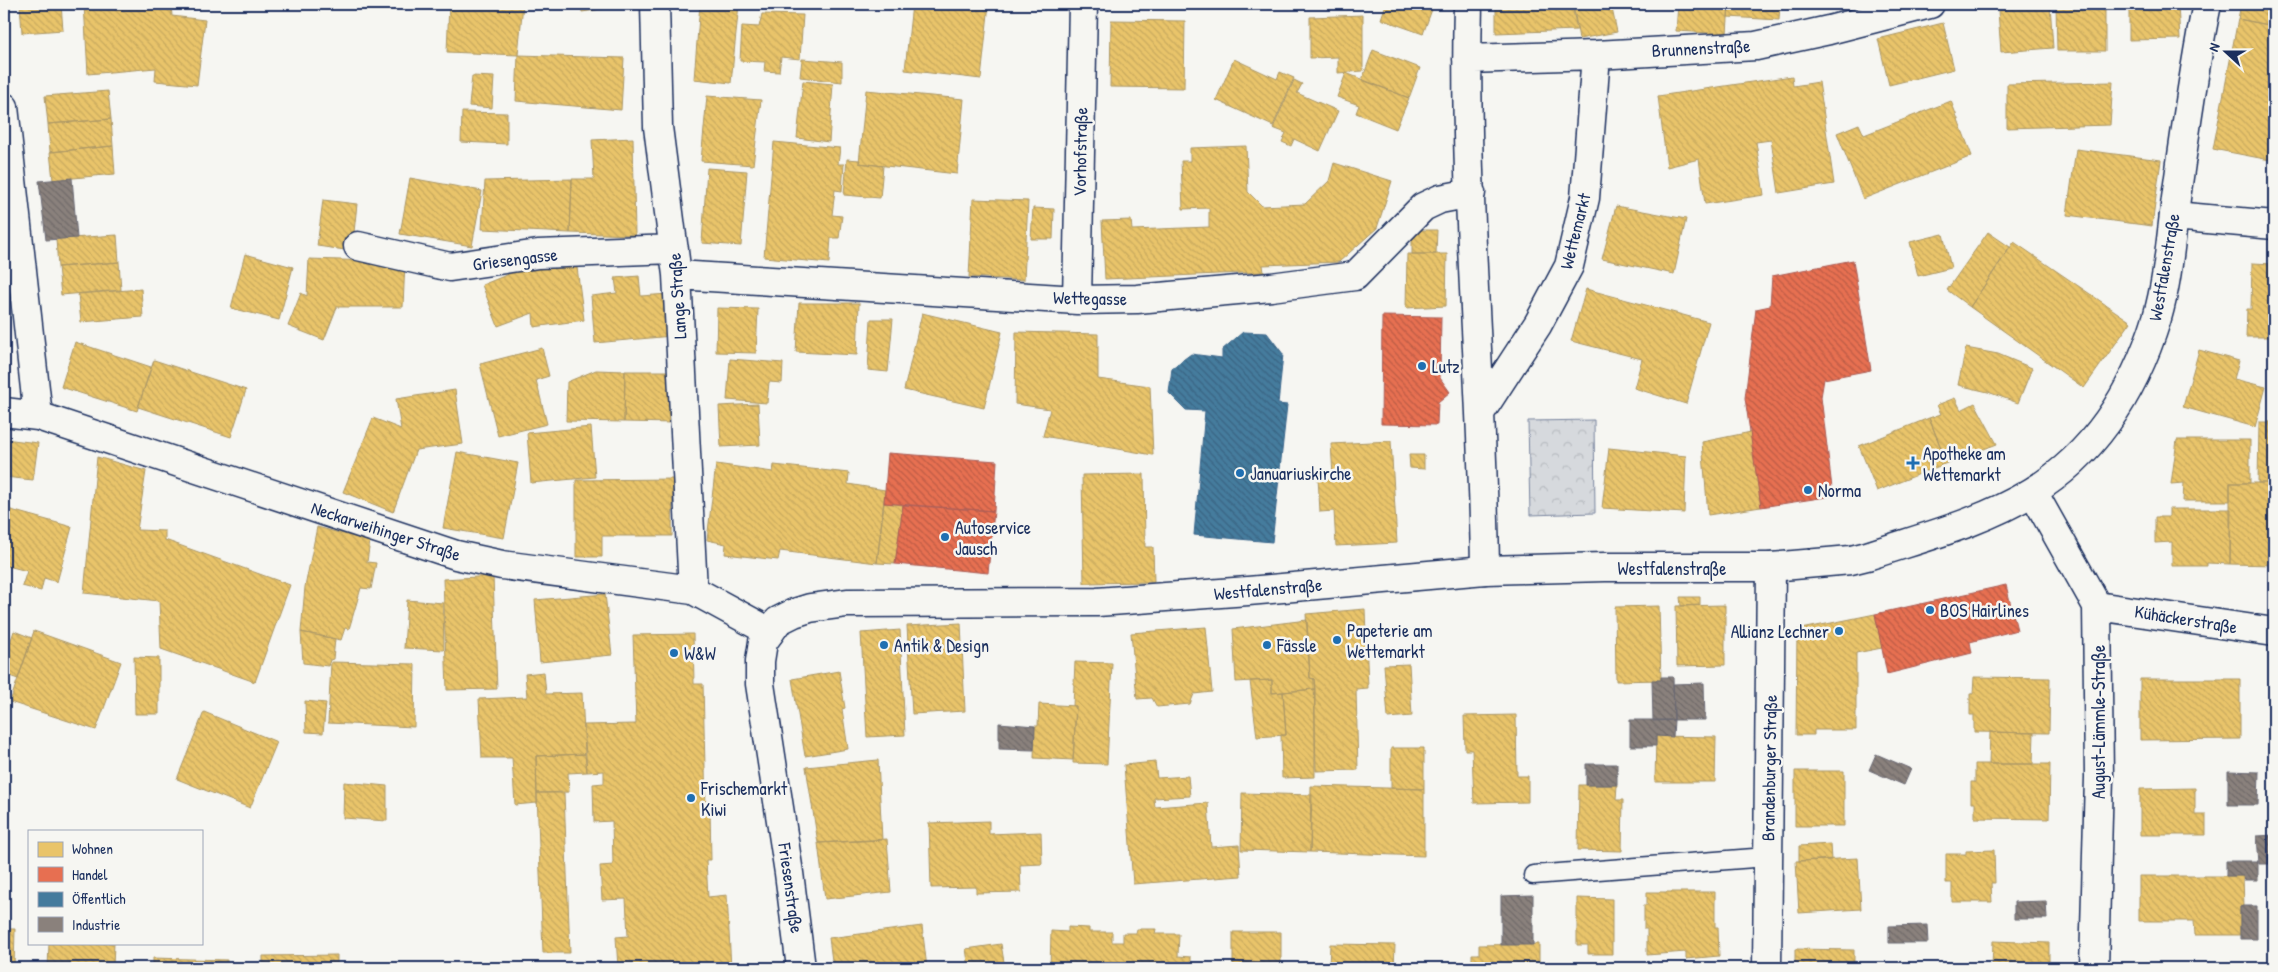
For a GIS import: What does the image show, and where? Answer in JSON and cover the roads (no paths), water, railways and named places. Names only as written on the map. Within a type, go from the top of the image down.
[{"type":"street","name":"Lange Straße","points":[[655,4],[658,127],[675,262],[693,590]]},
{"type":"street","name":"Vorhofstraße","points":[[1077,300],[1083,4]]},
{"type":"street","points":[[1468,4],[1467,58],[1471,193],[1485,570]]},
{"type":"street","name":"Brunnenstraße","points":[[1467,58],[1596,55],[1756,46],[1829,30],[1930,4]]},
{"type":"street","name":"Westfalenstraße","points":[[770,632],[778,621],[794,613],[810,608],[847,603],[1097,602],[1485,570],[1605,567],[1772,567],[1851,560],[1976,521],[2032,492],[2068,466],[2094,440],[2121,403],[2140,364],[2157,316],[2168,259],[2196,55],[2207,4]]},
{"type":"street","name":"Wettemarkt","points":[[1480,413],[1538,324],[1569,266],[1585,198],[1596,55]]},
{"type":"street","points":[[4,107],[38,416]]},
{"type":"street","name":"Wettegasse","points":[[675,262],[1077,300],[1137,299],[1271,287],[1355,276],[1423,207],[1440,199],[1471,193]]},
{"type":"street","points":[[2174,216],[2274,225]]},
{"type":"street","name":"Griesengasse","points":[[358,246],[450,267],[538,254],[675,262]]},
{"type":"street","name":"Neckarweihinger Straße","points":[[4,412],[38,416],[456,555],[502,565],[693,590],[770,632]]},
{"type":"street","name":"August-Lämmle-Straße","points":[[2032,492],[2097,606],[2099,777],[2094,968]]},
{"type":"street","name":"Brandenburger Straße","points":[[1768,968],[1772,567]]},
{"type":"street","name":"Kühäckerstraße","points":[[2097,606],[2274,632]]},
{"type":"street","name":"Friesenstraße","points":[[770,632],[763,642],[760,661],[760,684],[789,873],[801,968]]},
{"type":"lane","points":[[1533,876],[1768,857]]},
{"type":"place","name":"Lutz","points":[[1422,366]]},
{"type":"place","name":"Apotheke am Wettemarkt","points":[[1913,463]]},
{"type":"place","name":"Januariuskirche","points":[[1240,473]]},
{"type":"place","name":"Norma","points":[[1808,490]]},
{"type":"place","name":"Autoservice Jausch","points":[[945,537]]},
{"type":"place","name":"BOS Hairlines","points":[[1930,610]]},
{"type":"place","name":"Allianz Lechner","points":[[1839,631]]},
{"type":"place","name":"Papeterie am Wettemarkt","points":[[1337,640]]},
{"type":"place","name":"Antik & Design","points":[[884,645]]},
{"type":"place","name":"Fässle","points":[[1267,645]]},
{"type":"place","name":"W&W","points":[[674,653]]},
{"type":"place","name":"Frischemarkt Kiwi","points":[[691,798]]}]
